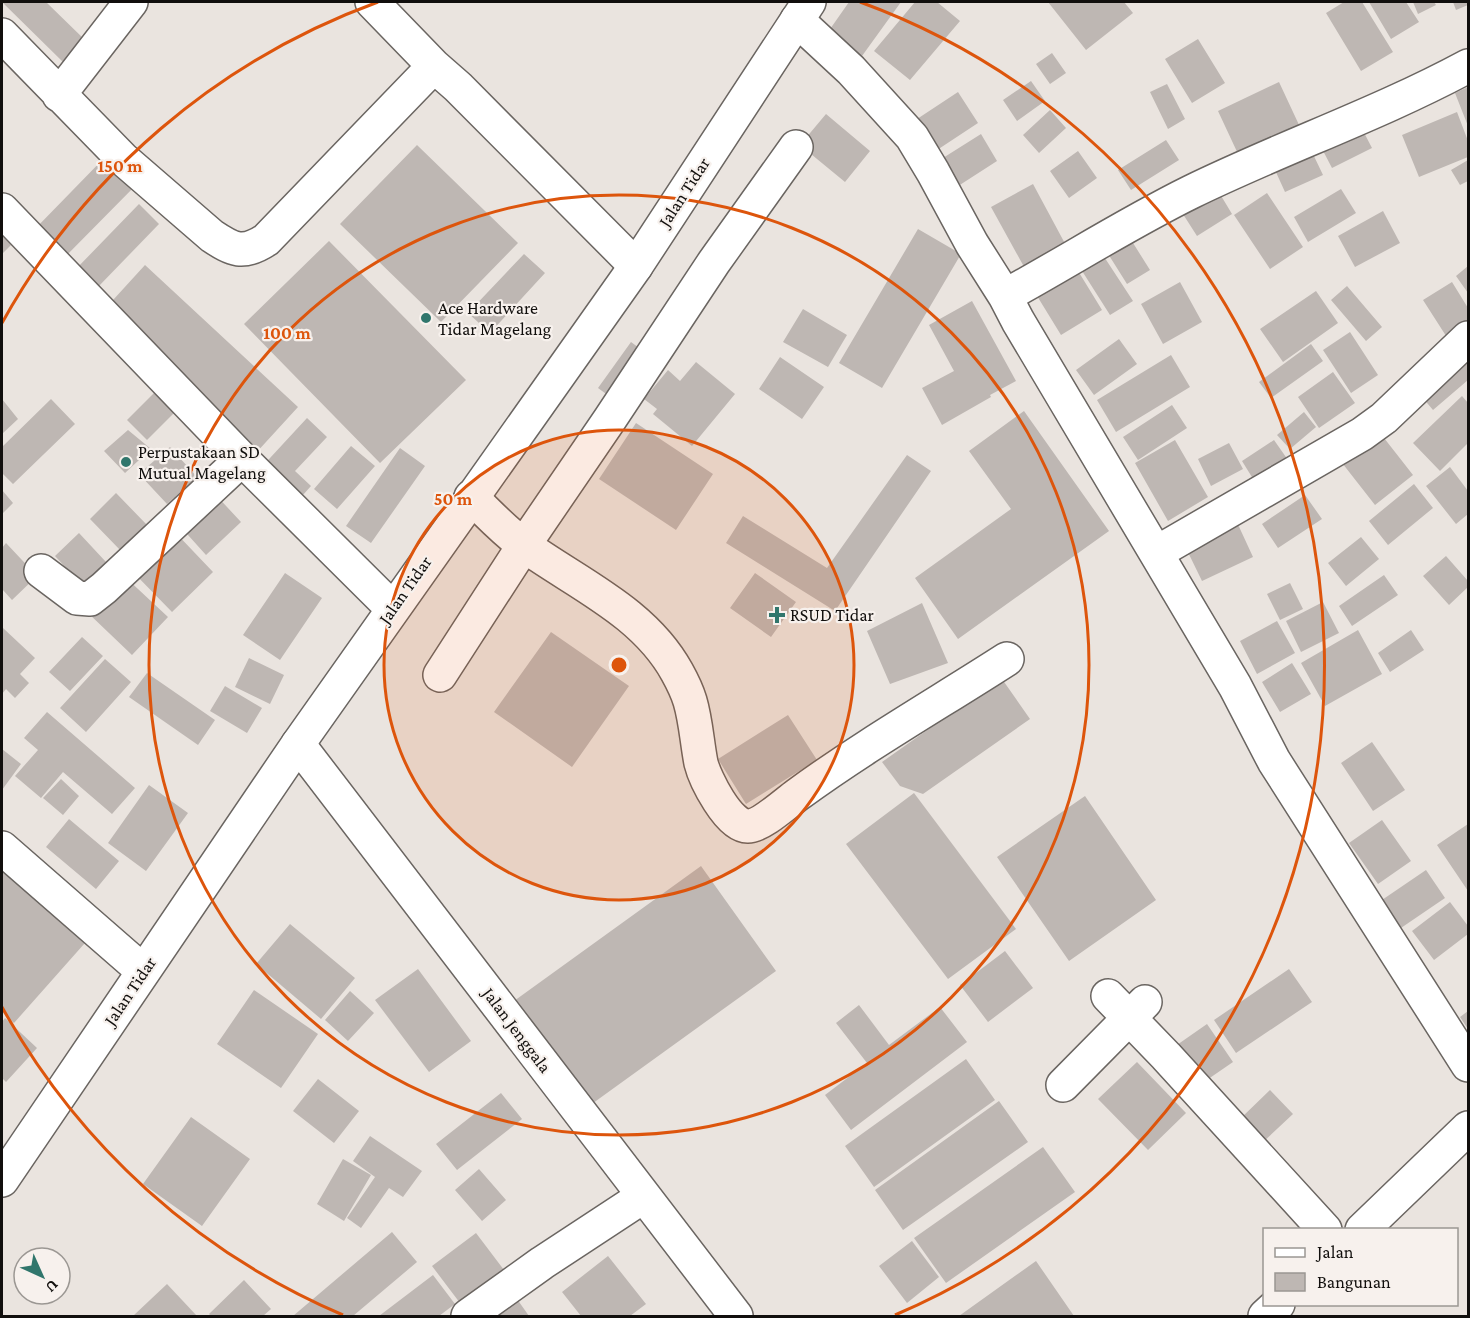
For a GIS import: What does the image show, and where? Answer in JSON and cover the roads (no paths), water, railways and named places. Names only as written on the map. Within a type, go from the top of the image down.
[{"type":"street","points":[[59,95],[131,2]]},
{"type":"street","points":[[372,2],[636,266]]},
{"type":"street","points":[[803,11],[851,70],[912,137],[972,244],[1235,686],[1274,761],[1468,1065]]},
{"type":"street","name":"Jalan Tidar","points":[[2,1180],[392,608],[636,266],[803,11]]},
{"type":"street","points":[[2,36],[123,159],[212,236],[236,249],[253,248],[266,240],[434,66]]},
{"type":"street","points":[[1005,296],[1146,215],[1191,192],[1408,97],[1468,66]]},
{"type":"street","points":[[440,675],[524,545],[617,410],[714,262],[796,147]]},
{"type":"street","points":[[2,210],[242,459],[392,608]]},
{"type":"street","points":[[1156,553],[1362,435],[1384,418],[1468,338]]},
{"type":"street","points":[[41,571],[77,598],[90,599],[242,459]]},
{"type":"street","points":[[471,497],[524,545],[598,593],[639,624],[669,658],[689,699],[705,774],[714,794],[732,819],[741,825],[749,827],[763,820],[888,735],[1007,659]]},
{"type":"street","name":"Jalan Jenggala","points":[[298,744],[736,1317]]},
{"type":"street","points":[[2,848],[143,971]]},
{"type":"street","points":[[1063,1085],[1128,1005],[1323,1228]]},
{"type":"street","points":[[1364,1228],[1468,1128]]},
{"type":"street","points":[[468,1317],[542,1263],[644,1196]]},
{"type":"street","points":[[1265,1317],[1277,1306]]},
{"type":"place","name":"Ace Hardware Tidar Magelang","points":[[426,318]]},
{"type":"place","name":"Perpustakaan SD Mutual Magelang","points":[[126,462]]},
{"type":"place","name":"RSUD Tidar","points":[[777,615]]}]
